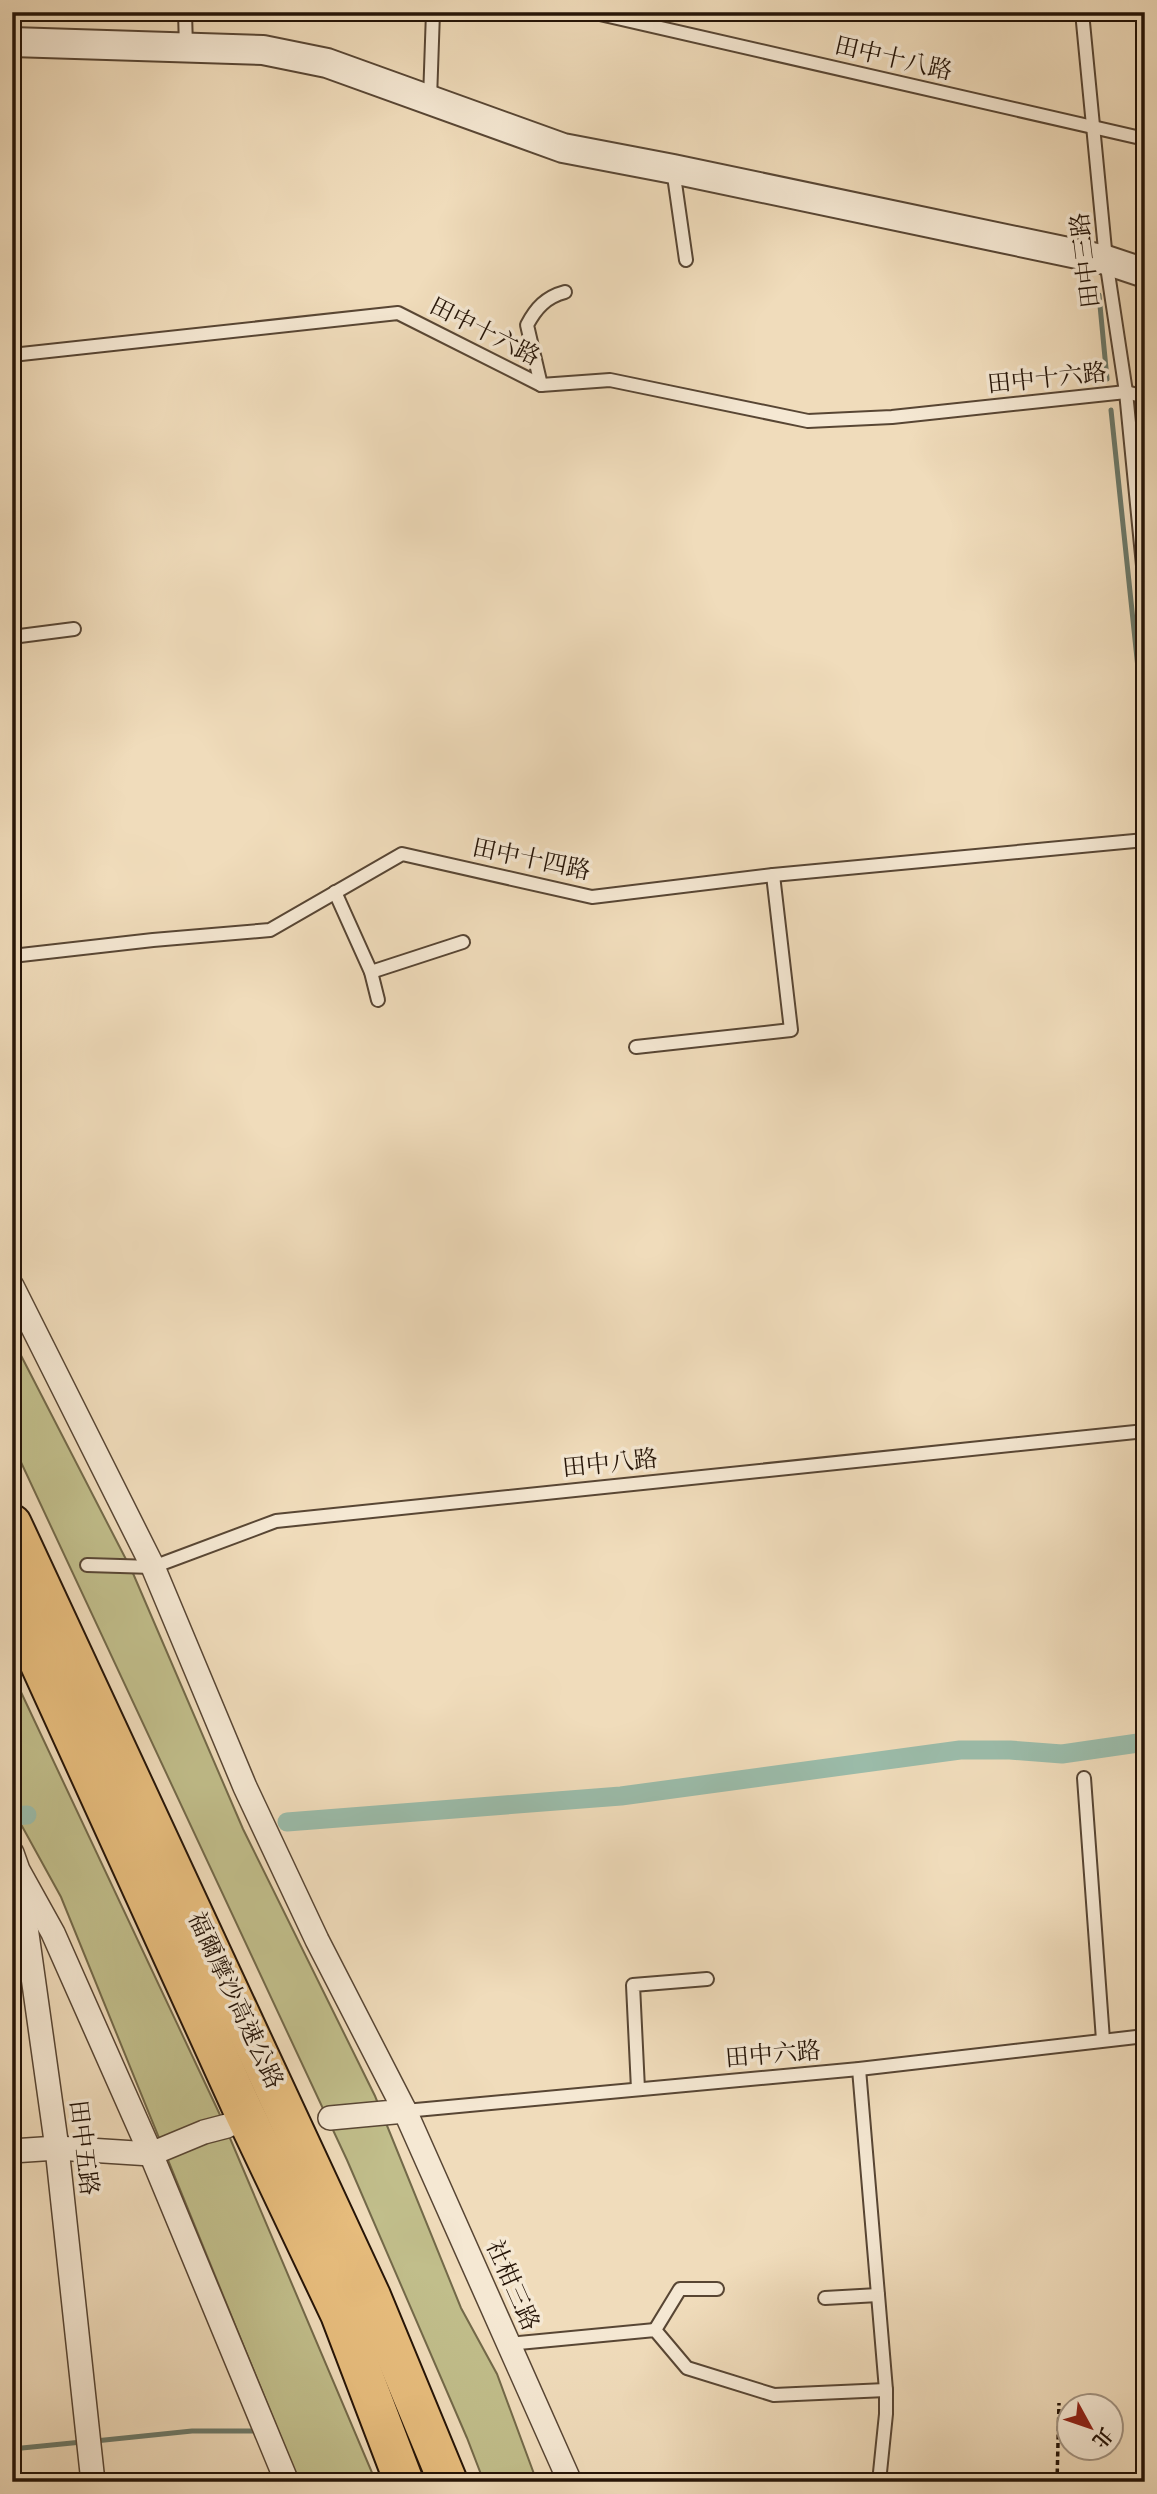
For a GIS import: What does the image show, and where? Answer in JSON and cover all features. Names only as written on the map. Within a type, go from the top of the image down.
[{"type":"highway","name":"福爾摩沙高速公路","points":[[12,1524],[365,2283],[448,2482]]},
{"type":"highway","name":"福爾摩沙高速公路","points":[[12,1603],[242,2108],[340,2314],[404,2482]]},
{"type":"street","points":[[12,42],[263,50],[327,63],[562,148],[1106,260],[1145,273]]},
{"type":"street","name":"社柑三路","points":[[12,1286],[153,1567],[245,1787],[317,1940],[405,2111],[568,2475]]},
{"type":"street","points":[[14,1864],[53,1933],[151,2154],[287,2482]]},
{"type":"street","name":"田中五路","points":[[14,1864],[57,2148],[93,2482]]},
{"type":"street","points":[[330,2118],[405,2111]]},
{"type":"street","points":[[12,2151],[57,2148],[151,2154],[204,2132],[227,2126]]},
{"type":"lane","points":[[185,12],[186,48]]},
{"type":"lane","points":[[430,100],[433,12]]},
{"type":"lane","name":"田中十八路","points":[[591,12],[1145,139]]},
{"type":"lane","name":"田中三路","points":[[1082,12],[1106,260],[1126,393],[1145,586]]},
{"type":"lane","points":[[673,169],[686,260]]},
{"type":"lane","points":[[541,385],[527,325],[536,308],[554,295],[565,292]]},
{"type":"lane","name":"田中十六路","points":[[12,355],[398,313],[541,385],[610,380],[808,421],[891,417],[1126,393],[1145,397]]},
{"type":"lane","points":[[12,637],[74,629]]},
{"type":"lane","name":"田中十四路","points":[[12,956],[270,930],[402,854],[592,897],[773,875],[1145,841]]},
{"type":"lane","points":[[636,1047],[791,1030],[773,875]]},
{"type":"lane","points":[[335,892],[371,972],[378,1000]]},
{"type":"lane","points":[[371,972],[463,942]]},
{"type":"lane","name":"田中八路","points":[[87,1565],[153,1567],[276,1521],[1145,1431]]},
{"type":"lane","points":[[1084,1779],[1102,2040]]},
{"type":"lane","points":[[638,2089],[633,1985],[707,1979]]},
{"type":"lane","name":"田中六路","points":[[405,2111],[859,2069],[1145,2036]]},
{"type":"lane","points":[[859,2069],[886,2390],[879,2482]]},
{"type":"lane","points":[[656,2330],[680,2289],[717,2289]]},
{"type":"lane","points":[[825,2298],[878,2295]]},
{"type":"lane","points":[[656,2330],[687,2368],[774,2395],[886,2390]]},
{"type":"lane","points":[[508,2344],[656,2330]]},
{"type":"lane","points":[[568,2475],[586,2482]]},
{"type":"path","points":[[1057,2482],[1058,2462]]},
{"type":"shaded area","points":[[12,1338],[132,1571],[243,1829],[375,2096],[461,2308],[497,2374],[537,2482],[484,2482],[347,2160],[12,1443]]},
{"type":"shaded area","points":[[12,1673],[221,2117],[376,2482],[299,2482],[61,1897],[12,1808]]},
{"type":"waterway","points":[[1099,295],[1107,379]]},
{"type":"waterway","points":[[1111,410],[1145,735]]},
{"type":"waterway","points":[[287,1822],[621,1796],[960,1750],[1062,1754],[1145,1742]]},
{"type":"waterway","points":[[12,1816],[27,1815]]},
{"type":"waterway","points":[[95,2441],[192,2431],[257,2431]]},
{"type":"waterway","points":[[12,2449],[82,2442]]}]
